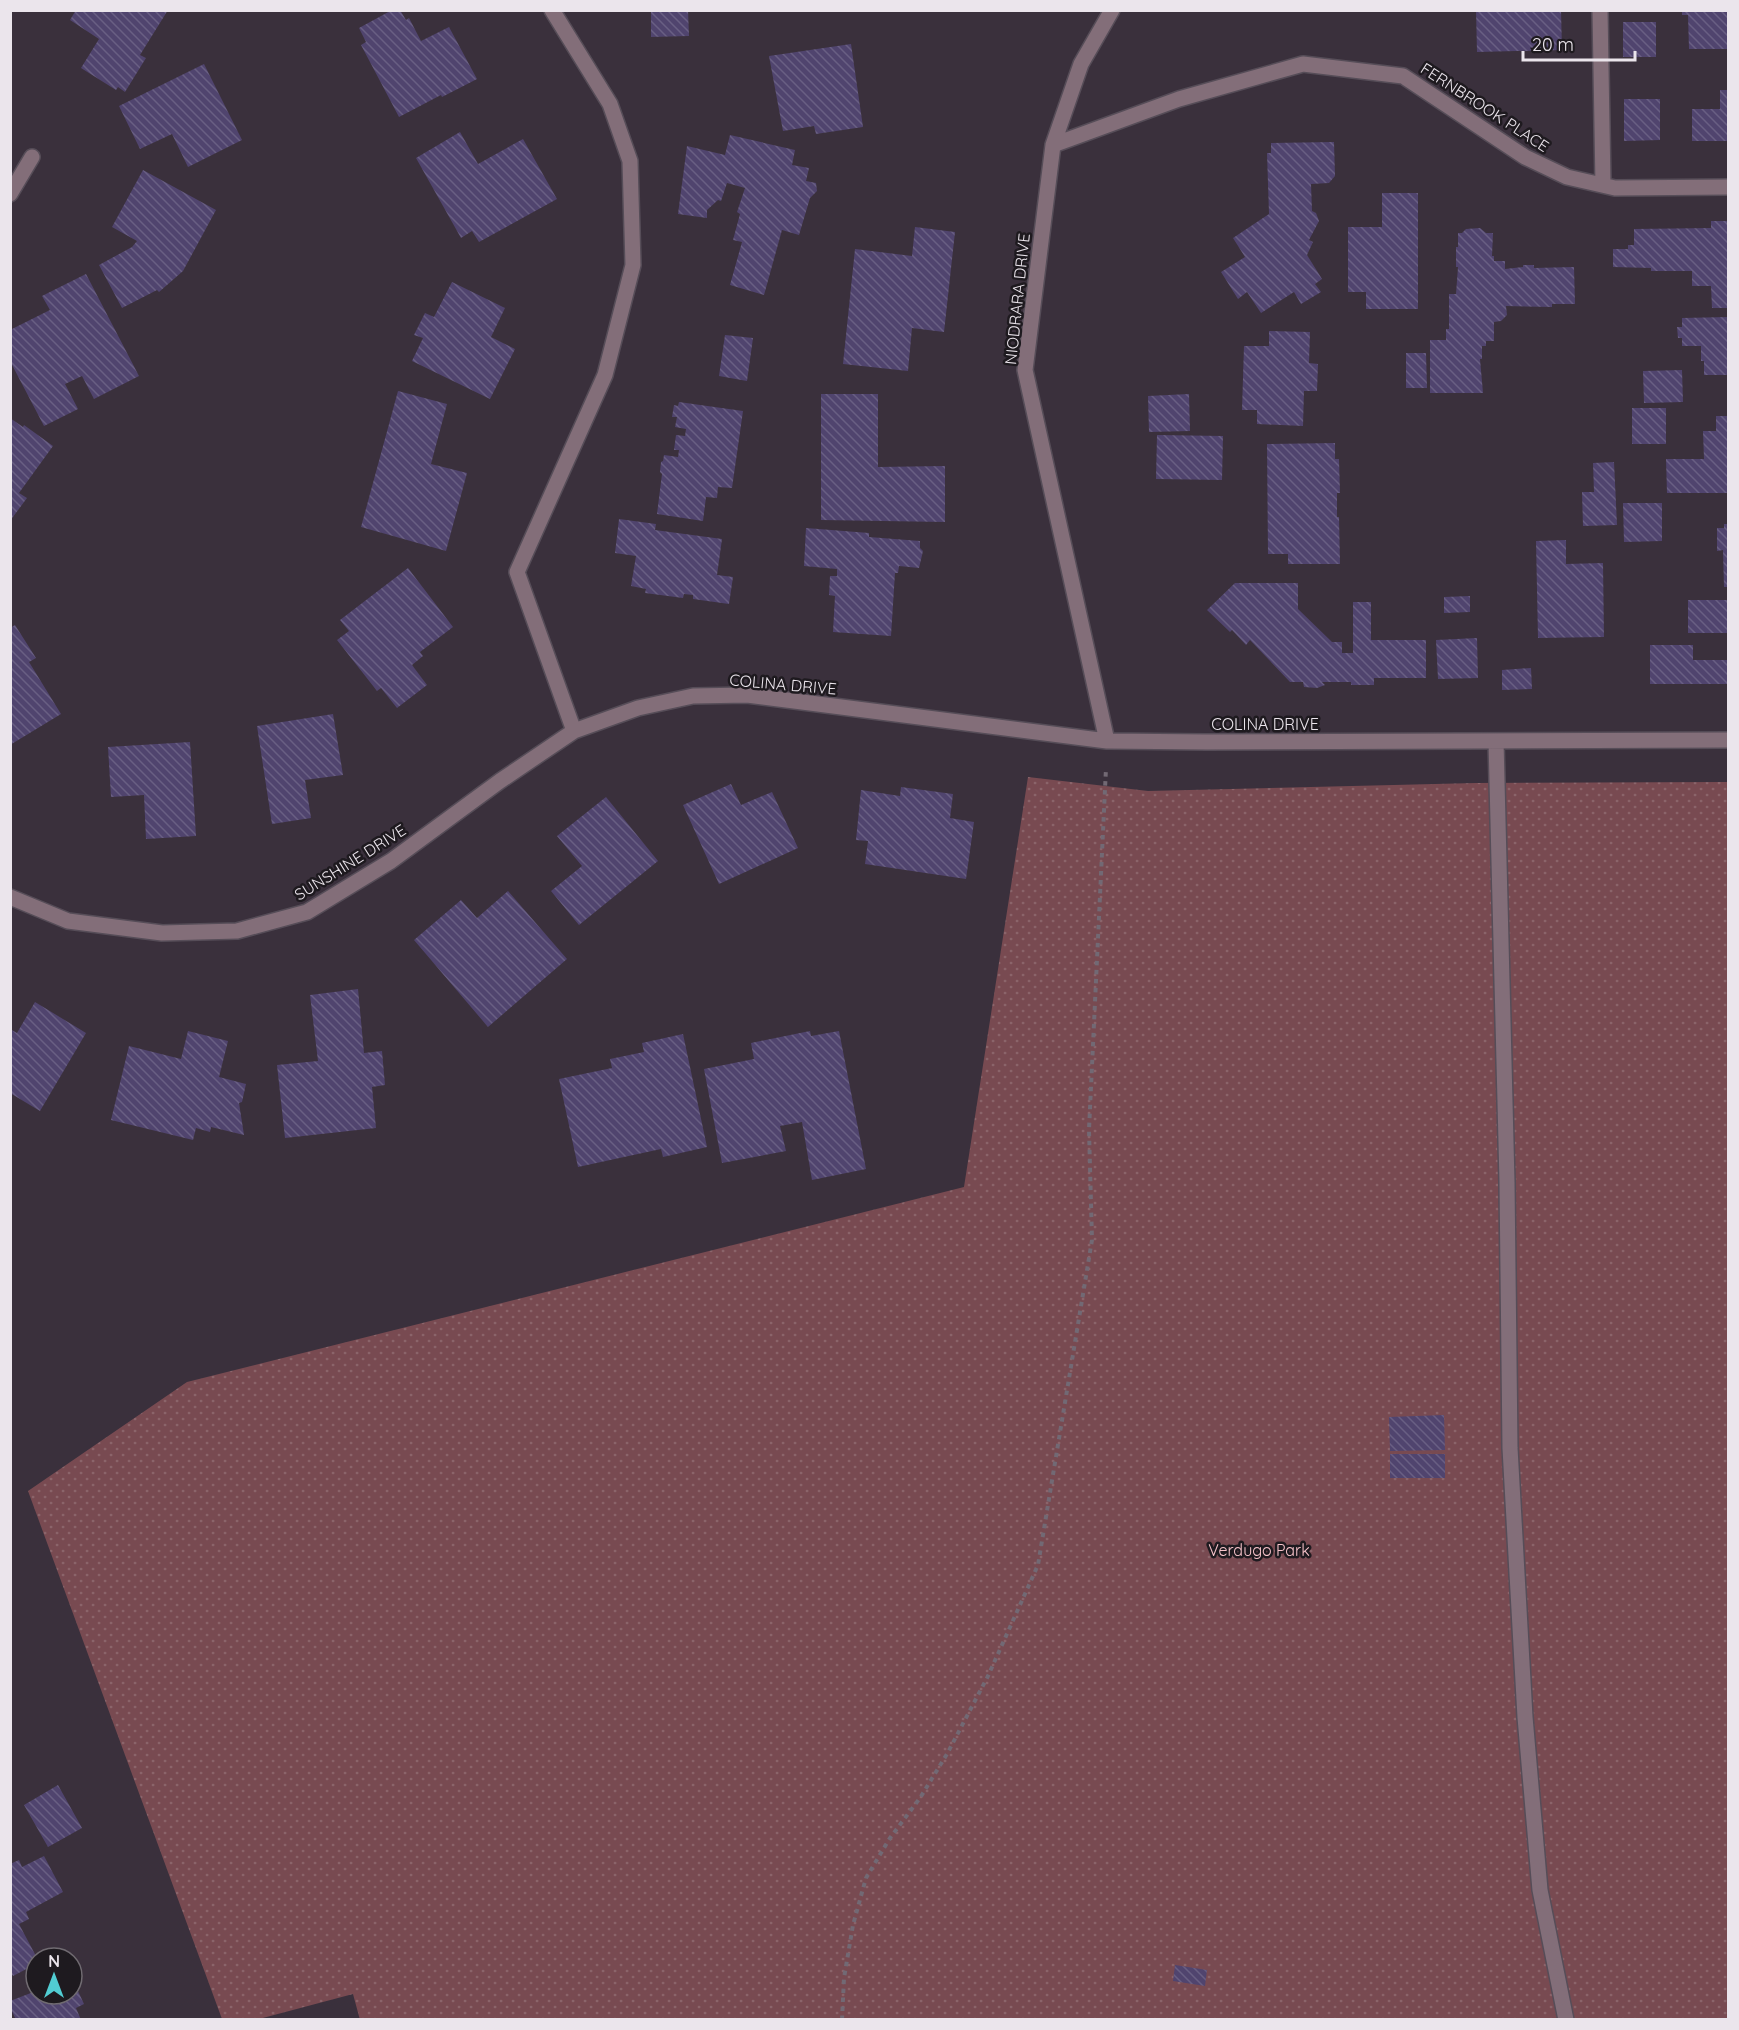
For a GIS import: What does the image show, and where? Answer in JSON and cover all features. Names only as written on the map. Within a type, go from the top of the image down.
[{"type":"street","points":[[552,10],[610,104],[630,161],[633,253],[633,265],[605,375],[518,572],[574,731]]},
{"type":"street","name":"NIODRARA DRIVE","points":[[1107,741],[1025,370],[1053,145],[1081,64],[1112,10]]},
{"type":"street","points":[[1600,10],[1603,185]]},
{"type":"street","name":"FERNBROOK PLACE","points":[[1053,145],[1179,99],[1303,64],[1403,76],[1525,157],[1567,177],[1615,188],[1728,188]]},
{"type":"street","points":[[10,194],[32,157]]},
{"type":"street","name":"COLINA DRIVE","points":[[574,731],[638,708],[693,696],[747,695],[1107,741],[1728,740]]},
{"type":"street","name":"SUNSHINE DRIVE","points":[[10,897],[68,921],[162,933],[237,931],[307,912],[391,861],[500,781],[574,731]]},
{"type":"street","points":[[1496,741],[1507,1182],[1510,1448],[1525,1717],[1540,1890],[1566,2019]]},
{"type":"path","points":[[842,2019],[844,1978],[851,1935],[866,1878],[947,1754],[988,1676],[1038,1565],[1092,1240],[1089,1130],[1107,741]]},
{"type":"green space","name":"Verdugo Park","points":[[1028,777],[1148,791],[1476,783],[1728,782],[1728,2019],[360,2020],[353,1994],[259,2019],[222,2019],[28,1491],[187,1382],[964,1187]]},
{"type":"building","points":[[76,10],[168,10],[140,55],[146,58],[125,92],[118,87],[116,90],[81,68],[99,39],[70,20]]},
{"type":"building","points":[[392,10],[400,10],[406,20],[409,18],[421,41],[449,27],[477,79],[399,117],[361,45],[366,42],[359,28]]},
{"type":"building","points":[[651,10],[688,10],[689,36],[651,37]]},
{"type":"building","points":[[1476,10],[1561,10],[1562,50],[1477,52]]},
{"type":"building","points":[[1682,10],[1728,10],[1728,49],[1689,49],[1688,15],[1682,15]]},
{"type":"building","points":[[1623,22],[1656,22],[1656,57],[1623,57]]},
{"type":"building","points":[[851,44],[863,127],[816,134],[814,126],[783,131],[769,56]]},
{"type":"building","points":[[204,64],[242,140],[188,167],[172,134],[140,149],[119,106]]},
{"type":"building","points":[[1720,90],[1728,90],[1728,141],[1692,141],[1692,109],[1720,109]]},
{"type":"building","points":[[1624,99],[1660,99],[1660,140],[1624,141]]},
{"type":"building","points":[[460,132],[478,164],[523,139],[557,199],[479,242],[472,231],[461,238],[416,158]]},
{"type":"building","points":[[730,135],[795,150],[792,165],[809,168],[806,181],[816,183],[817,191],[810,198],[799,235],[782,230],[764,295],[730,285],[742,242],[733,240],[740,214],[737,212],[745,188],[727,183],[721,201],[718,200],[707,210],[707,218],[678,214],[687,146],[725,155]]},
{"type":"building","points":[[1334,142],[1335,176],[1329,183],[1311,184],[1312,211],[1316,213],[1319,221],[1309,240],[1313,242],[1307,255],[1322,279],[1315,284],[1321,292],[1301,304],[1294,292],[1261,313],[1247,292],[1238,299],[1221,272],[1245,257],[1233,238],[1269,214],[1267,153],[1271,153],[1271,143]]},
{"type":"building","points":[[143,170],[216,210],[183,271],[159,292],[157,290],[122,308],[99,265],[132,247],[137,241],[112,227]]},
{"type":"building","points":[[1382,193],[1418,193],[1418,309],[1366,309],[1366,292],[1348,292],[1348,227],[1382,227]]},
{"type":"building","points":[[1711,221],[1728,221],[1728,308],[1712,308],[1711,286],[1692,286],[1692,271],[1651,271],[1651,268],[1613,267],[1613,249],[1628,249],[1628,245],[1634,245],[1634,229],[1711,228]]},
{"type":"building","points":[[915,227],[955,232],[944,332],[912,328],[908,371],[843,364],[855,249],[912,256]]},
{"type":"building","points":[[1480,228],[1486,233],[1493,233],[1492,256],[1494,256],[1494,261],[1505,261],[1505,269],[1523,267],[1523,265],[1534,265],[1534,268],[1574,267],[1575,304],[1552,304],[1552,307],[1506,306],[1507,315],[1501,321],[1494,322],[1494,341],[1486,341],[1486,346],[1482,346],[1482,359],[1480,359],[1483,393],[1430,393],[1430,340],[1446,340],[1446,329],[1449,329],[1449,294],[1456,294],[1458,233],[1466,229]]},
{"type":"building","points":[[86,274],[139,376],[94,399],[82,376],[65,384],[78,409],[44,426],[10,361],[10,330],[50,310],[42,296]]},
{"type":"building","points":[[452,282],[505,308],[491,337],[515,349],[490,399],[412,361],[423,338],[414,335],[425,313],[434,317]]},
{"type":"building","points":[[1728,317],[1728,375],[1704,375],[1701,346],[1682,346],[1682,338],[1678,338],[1677,327],[1682,327],[1682,318]]},
{"type":"building","points":[[1269,331],[1310,332],[1309,363],[1318,364],[1317,391],[1304,391],[1303,426],[1257,424],[1257,410],[1242,410],[1244,346],[1269,346]]},
{"type":"building","points":[[725,335],[753,338],[747,381],[719,376]]},
{"type":"building","points":[[1406,353],[1426,353],[1427,388],[1406,388]]},
{"type":"building","points":[[1682,370],[1683,402],[1644,403],[1643,371]]},
{"type":"building","points":[[398,391],[447,404],[431,464],[467,473],[446,551],[361,527]]},
{"type":"building","points":[[821,394],[878,394],[878,467],[945,466],[945,522],[821,520]]},
{"type":"building","points":[[1189,394],[1190,431],[1149,432],[1148,396]]},
{"type":"building","points":[[679,402],[743,411],[732,488],[718,487],[717,498],[706,497],[703,521],[657,514],[662,474],[660,472],[661,462],[664,455],[678,457],[679,450],[674,450],[676,435],[685,436],[686,429],[675,427],[677,417],[672,417],[674,405],[678,406]]},
{"type":"building","points":[[1632,408],[1666,408],[1666,444],[1632,444]]},
{"type":"building","points":[[1716,416],[1728,416],[1728,493],[1667,493],[1666,459],[1704,459],[1703,431],[1716,431]]},
{"type":"building","points":[[10,418],[53,446],[19,493],[27,498],[10,521]]},
{"type":"building","points":[[1157,435],[1223,436],[1222,480],[1156,479]]},
{"type":"building","points":[[1335,443],[1335,459],[1339,459],[1340,493],[1337,493],[1337,517],[1339,517],[1340,564],[1288,564],[1288,554],[1268,554],[1267,444]]},
{"type":"building","points":[[1614,462],[1617,525],[1583,526],[1582,492],[1594,492],[1593,463]]},
{"type":"building","points":[[1623,503],[1662,503],[1662,541],[1624,542]]},
{"type":"building","points":[[619,519],[656,524],[655,530],[722,539],[717,575],[733,577],[729,604],[693,599],[693,595],[684,594],[683,598],[645,593],[646,589],[631,586],[636,556],[615,553]]},
{"type":"building","points":[[1724,524],[1728,524],[1728,587],[1724,587],[1723,550],[1717,551],[1717,528],[1724,528]]},
{"type":"building","points":[[806,528],[869,533],[869,537],[920,541],[920,548],[923,551],[919,568],[899,566],[898,573],[895,573],[891,636],[833,632],[835,596],[829,595],[830,576],[837,576],[837,569],[804,566]]},
{"type":"building","points":[[1566,540],[1566,564],[1603,563],[1604,637],[1538,638],[1536,541]]},
{"type":"building","points":[[408,568],[453,627],[420,652],[423,656],[412,665],[427,685],[397,708],[381,688],[377,691],[337,640],[349,631],[340,620]]},
{"type":"building","points":[[1235,583],[1298,583],[1298,609],[1332,642],[1342,642],[1342,653],[1353,653],[1353,602],[1371,602],[1371,640],[1426,640],[1426,678],[1374,678],[1374,685],[1322,682],[1325,685],[1317,688],[1304,687],[1303,682],[1290,682],[1250,640],[1246,645],[1232,630],[1230,632],[1207,610]]},
{"type":"building","points":[[1470,596],[1470,612],[1444,613],[1444,597]]},
{"type":"building","points":[[1688,600],[1728,600],[1728,633],[1688,633]]},
{"type":"building","points":[[15,625],[36,658],[29,662],[61,714],[10,745],[10,628]]},
{"type":"building","points":[[1477,638],[1478,678],[1438,679],[1436,640]]},
{"type":"building","points":[[1650,645],[1693,645],[1693,660],[1728,660],[1728,684],[1650,684]]},
{"type":"building","points":[[1531,668],[1532,689],[1502,690],[1502,670]]},
{"type":"building","points":[[333,714],[343,775],[305,780],[311,818],[272,824],[257,726]]},
{"type":"building","points":[[190,742],[196,836],[146,839],[144,795],[111,797],[108,747]]},
{"type":"building","points":[[731,784],[741,805],[772,792],[798,848],[719,884],[683,805]]},
{"type":"building","points":[[901,787],[953,794],[950,818],[974,822],[966,879],[865,864],[868,841],[856,840],[861,790],[900,796]]},
{"type":"building","points":[[606,797],[658,861],[579,925],[551,891],[582,866],[557,836]]},
{"type":"building","points":[[508,891],[567,959],[488,1027],[414,940],[461,900],[477,918]]},
{"type":"building","points":[[358,989],[364,1053],[382,1051],[385,1085],[372,1087],[376,1128],[285,1138],[277,1065],[318,1061],[310,995]]},
{"type":"building","points":[[35,1002],[86,1033],[40,1111],[10,1093],[10,1029],[17,1033]]},
{"type":"building","points":[[188,1031],[228,1041],[219,1077],[246,1084],[242,1102],[239,1103],[244,1135],[211,1127],[210,1132],[196,1128],[193,1140],[111,1120],[129,1046],[181,1059]]},
{"type":"building","points":[[810,1031],[811,1036],[839,1031],[866,1169],[812,1180],[802,1122],[780,1126],[786,1151],[722,1163],[704,1069],[754,1059],[751,1043]]},
{"type":"building","points":[[683,1034],[707,1147],[663,1157],[661,1149],[578,1167],[559,1079],[612,1068],[610,1059],[644,1052],[642,1043]]},
{"type":"building","points":[[1444,1415],[1445,1450],[1390,1451],[1389,1417]]},
{"type":"building","points":[[1390,1454],[1445,1454],[1445,1478],[1390,1478]]},
{"type":"building","points":[[58,1785],[82,1828],[48,1847],[24,1805]]},
{"type":"building","points":[[44,1856],[63,1892],[26,1912],[29,1919],[19,1924],[31,1946],[24,1946],[24,1970],[13,1976],[10,1971],[10,1864],[19,1860],[22,1867]]},
{"type":"building","points":[[1175,1965],[1207,1970],[1205,1986],[1173,1981]]},
{"type":"building","points":[[24,1996],[24,2006],[80,2006],[76,2008],[81,2020],[16,2020],[10,2007],[10,2001]]}]
